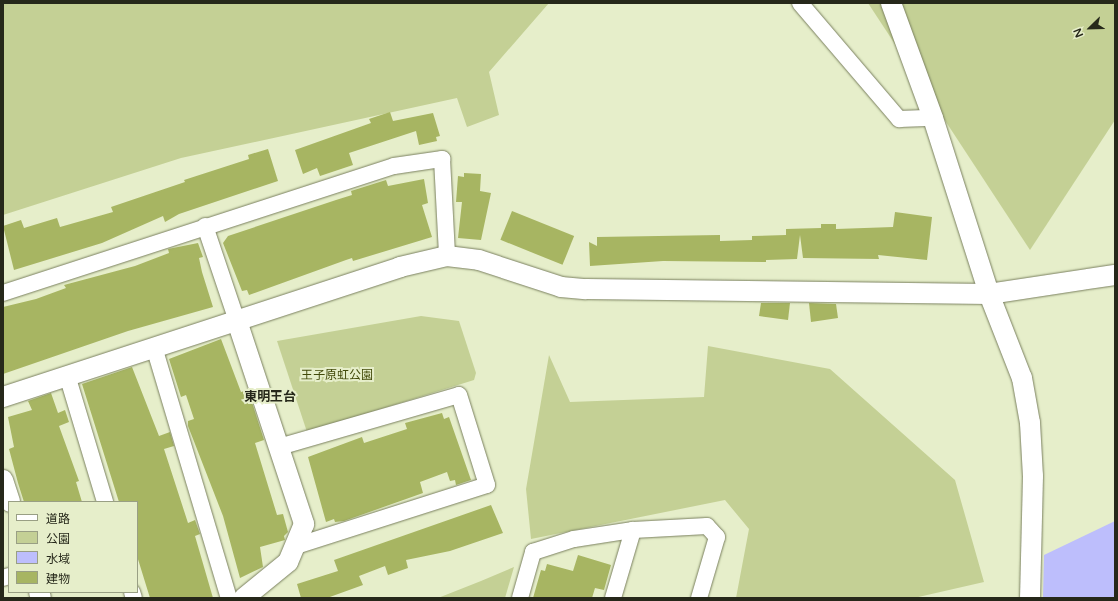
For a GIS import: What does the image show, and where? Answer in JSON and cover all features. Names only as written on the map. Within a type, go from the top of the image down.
[{"type":"street","points":[[800,3],[899,119],[933,118]]},
{"type":"street","points":[[891,3],[933,118],[989,294],[1022,378],[1030,423],[1033,476],[1030,598]]},
{"type":"street","points":[[3,293],[205,226],[394,166],[442,159],[447,256]]},
{"type":"street","points":[[205,226],[304,524],[288,562],[244,598]]},
{"type":"street","points":[[3,397],[400,267],[447,256],[479,260],[561,287],[586,289],[989,294],[1115,275]]},
{"type":"street","points":[[154,347],[229,598]]},
{"type":"street","points":[[67,375],[105,501]]},
{"type":"street","points":[[279,447],[459,395],[487,485],[296,546]]},
{"type":"street","points":[[3,480],[10,501]]},
{"type":"street","points":[[520,598],[533,552],[574,539],[633,530],[707,526],[716,537],[699,598]]},
{"type":"street","points":[[613,598],[633,530]]},
{"type":"green space","points":[[3,3],[549,3],[489,72],[499,115],[467,127],[457,98],[181,158],[3,215]]},
{"type":"green space","points":[[868,3],[1115,3],[1115,120],[1030,250]]},
{"type":"green space","name":"王子原虹公園","points":[[421,316],[459,321],[476,373],[474,380],[307,432],[277,341]]},
{"type":"green space","points":[[708,346],[830,369],[955,480],[984,582],[914,598],[736,598],[749,529],[725,500],[531,539],[526,489],[549,355],[570,402],[704,397]]},
{"type":"green space","points":[[514,567],[505,598],[438,598],[481,581]]},
{"type":"water","points":[[1115,521],[1115,598],[1043,598],[1044,555]]},
{"type":"building","points":[[390,112],[393,121],[433,113],[440,136],[436,137],[437,141],[419,145],[416,131],[349,153],[353,165],[320,176],[317,168],[303,174],[295,150],[371,123],[369,119]]},
{"type":"building","points":[[268,149],[278,181],[179,214],[165,222],[163,216],[102,243],[14,270],[3,226],[21,220],[24,228],[57,218],[60,227],[113,212],[111,207],[185,182],[184,180],[249,159],[248,155]]},
{"type":"building","points":[[464,173],[481,174],[480,191],[491,193],[481,240],[458,238],[462,202],[456,202],[458,176],[464,177]]},
{"type":"building","points":[[424,179],[428,203],[422,205],[432,237],[353,261],[352,258],[249,295],[247,290],[242,291],[223,243],[228,236],[352,195],[351,191],[386,180],[388,186]]},
{"type":"building","points":[[512,211],[574,236],[563,265],[500,240]]},
{"type":"building","points":[[895,212],[932,217],[927,260],[878,255],[879,259],[803,258],[800,235],[797,259],[766,260],[766,262],[663,261],[590,266],[589,242],[597,246],[597,237],[720,235],[720,241],[752,240],[752,236],[786,235],[786,229],[821,228],[821,224],[836,224],[836,229],[893,227]]},
{"type":"building","points":[[198,243],[203,257],[199,258],[202,272],[213,307],[128,331],[3,374],[3,307],[36,299],[66,288],[64,285],[135,266],[169,253],[168,249]]},
{"type":"building","points":[[761,303],[790,303],[788,320],[759,316]]},
{"type":"building","points":[[809,303],[836,304],[838,318],[811,322]]},
{"type":"building","points":[[221,339],[241,392],[248,390],[264,440],[255,443],[277,515],[283,514],[288,532],[284,536],[285,540],[260,547],[263,567],[240,578],[223,516],[188,426],[188,421],[194,419],[186,395],[181,397],[169,359]]},
{"type":"building","points":[[132,367],[159,436],[170,432],[174,446],[164,449],[188,523],[195,520],[200,534],[195,536],[213,598],[150,598],[138,559],[138,501],[119,501],[82,384]]},
{"type":"building","points":[[51,393],[58,413],[65,410],[69,422],[59,426],[79,481],[76,482],[82,501],[24,501],[9,449],[14,447],[8,417],[32,410],[28,401]]},
{"type":"building","points":[[442,413],[444,419],[449,417],[471,480],[456,485],[455,480],[450,481],[447,472],[420,482],[423,493],[344,521],[335,522],[334,519],[326,522],[308,457],[362,437],[364,443],[407,429],[405,423]]},
{"type":"building","points":[[491,505],[503,533],[450,551],[406,560],[408,568],[388,575],[385,566],[359,576],[363,585],[327,598],[301,598],[297,584],[338,571],[334,560]]},
{"type":"building","points":[[578,555],[611,565],[604,590],[595,588],[592,598],[533,598],[541,570],[545,571],[547,564],[573,571]]},
{"type":"district","name":"東明王台","points":[[270,397]]}]
